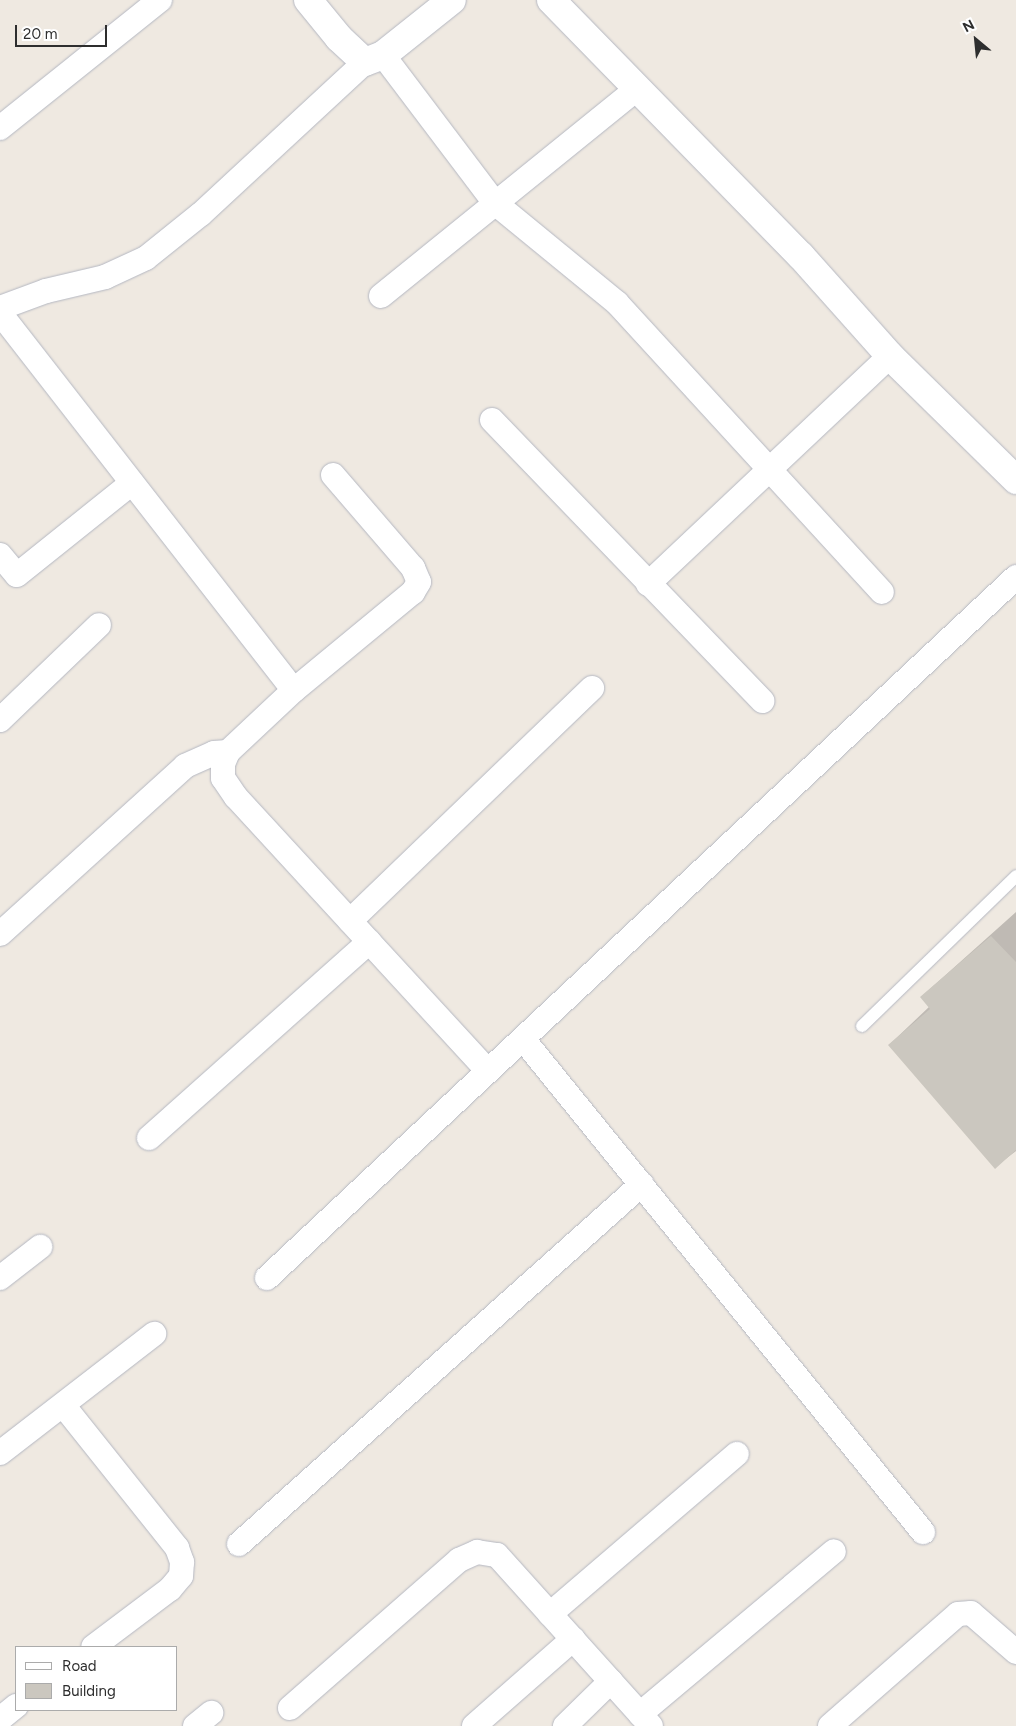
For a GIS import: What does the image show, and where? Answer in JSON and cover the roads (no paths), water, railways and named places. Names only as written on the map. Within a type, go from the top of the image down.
[{"type":"main road","points":[[308,0],[339,38],[374,58],[452,0]]},
{"type":"main road","points":[[551,0],[801,256],[890,356],[1016,480]]},
{"type":"street","points":[[0,128],[160,0]]},
{"type":"street","points":[[0,308],[46,291],[106,277],[146,258],[201,214],[374,58],[495,204],[617,303],[767,469],[882,592]]},
{"type":"street","points":[[381,296],[637,89]]},
{"type":"street","points":[[0,313],[294,690]]},
{"type":"street","points":[[648,584],[767,469],[890,356]]},
{"type":"street","points":[[492,420],[762,701]]},
{"type":"street","points":[[333,475],[413,568],[419,582],[413,592],[294,690],[228,752],[222,764],[224,778],[236,797],[488,1071]]},
{"type":"street","points":[[0,555],[17,575],[132,482]]},
{"type":"street","points":[[267,1278],[1016,577]]},
{"type":"street","points":[[0,720],[99,625]]},
{"type":"street","points":[[350,921],[592,688]]},
{"type":"street","points":[[0,934],[185,766],[214,753],[228,752]]},
{"type":"street","points":[[149,1138],[369,942]]},
{"type":"street","points":[[523,1039],[923,1532]]},
{"type":"street","points":[[239,1544],[642,1184]]},
{"type":"street","points":[[0,1278],[40,1247]]},
{"type":"street","points":[[0,1453],[154,1334]]},
{"type":"street","points":[[63,1404],[177,1548],[182,1562],[181,1576],[170,1589],[94,1646]]},
{"type":"street","points":[[550,1614],[737,1454]]},
{"type":"street","points":[[290,1708],[460,1560],[477,1552],[497,1555],[646,1720],[834,1551]]},
{"type":"street","points":[[830,1726],[958,1614],[971,1613],[1016,1652]]},
{"type":"street","points":[[474,1726],[573,1639]]},
{"type":"street","points":[[565,1726],[611,1681]]},
{"type":"street","points":[[0,1719],[15,1707]]},
{"type":"lane","points":[[862,1026],[1016,876]]}]
